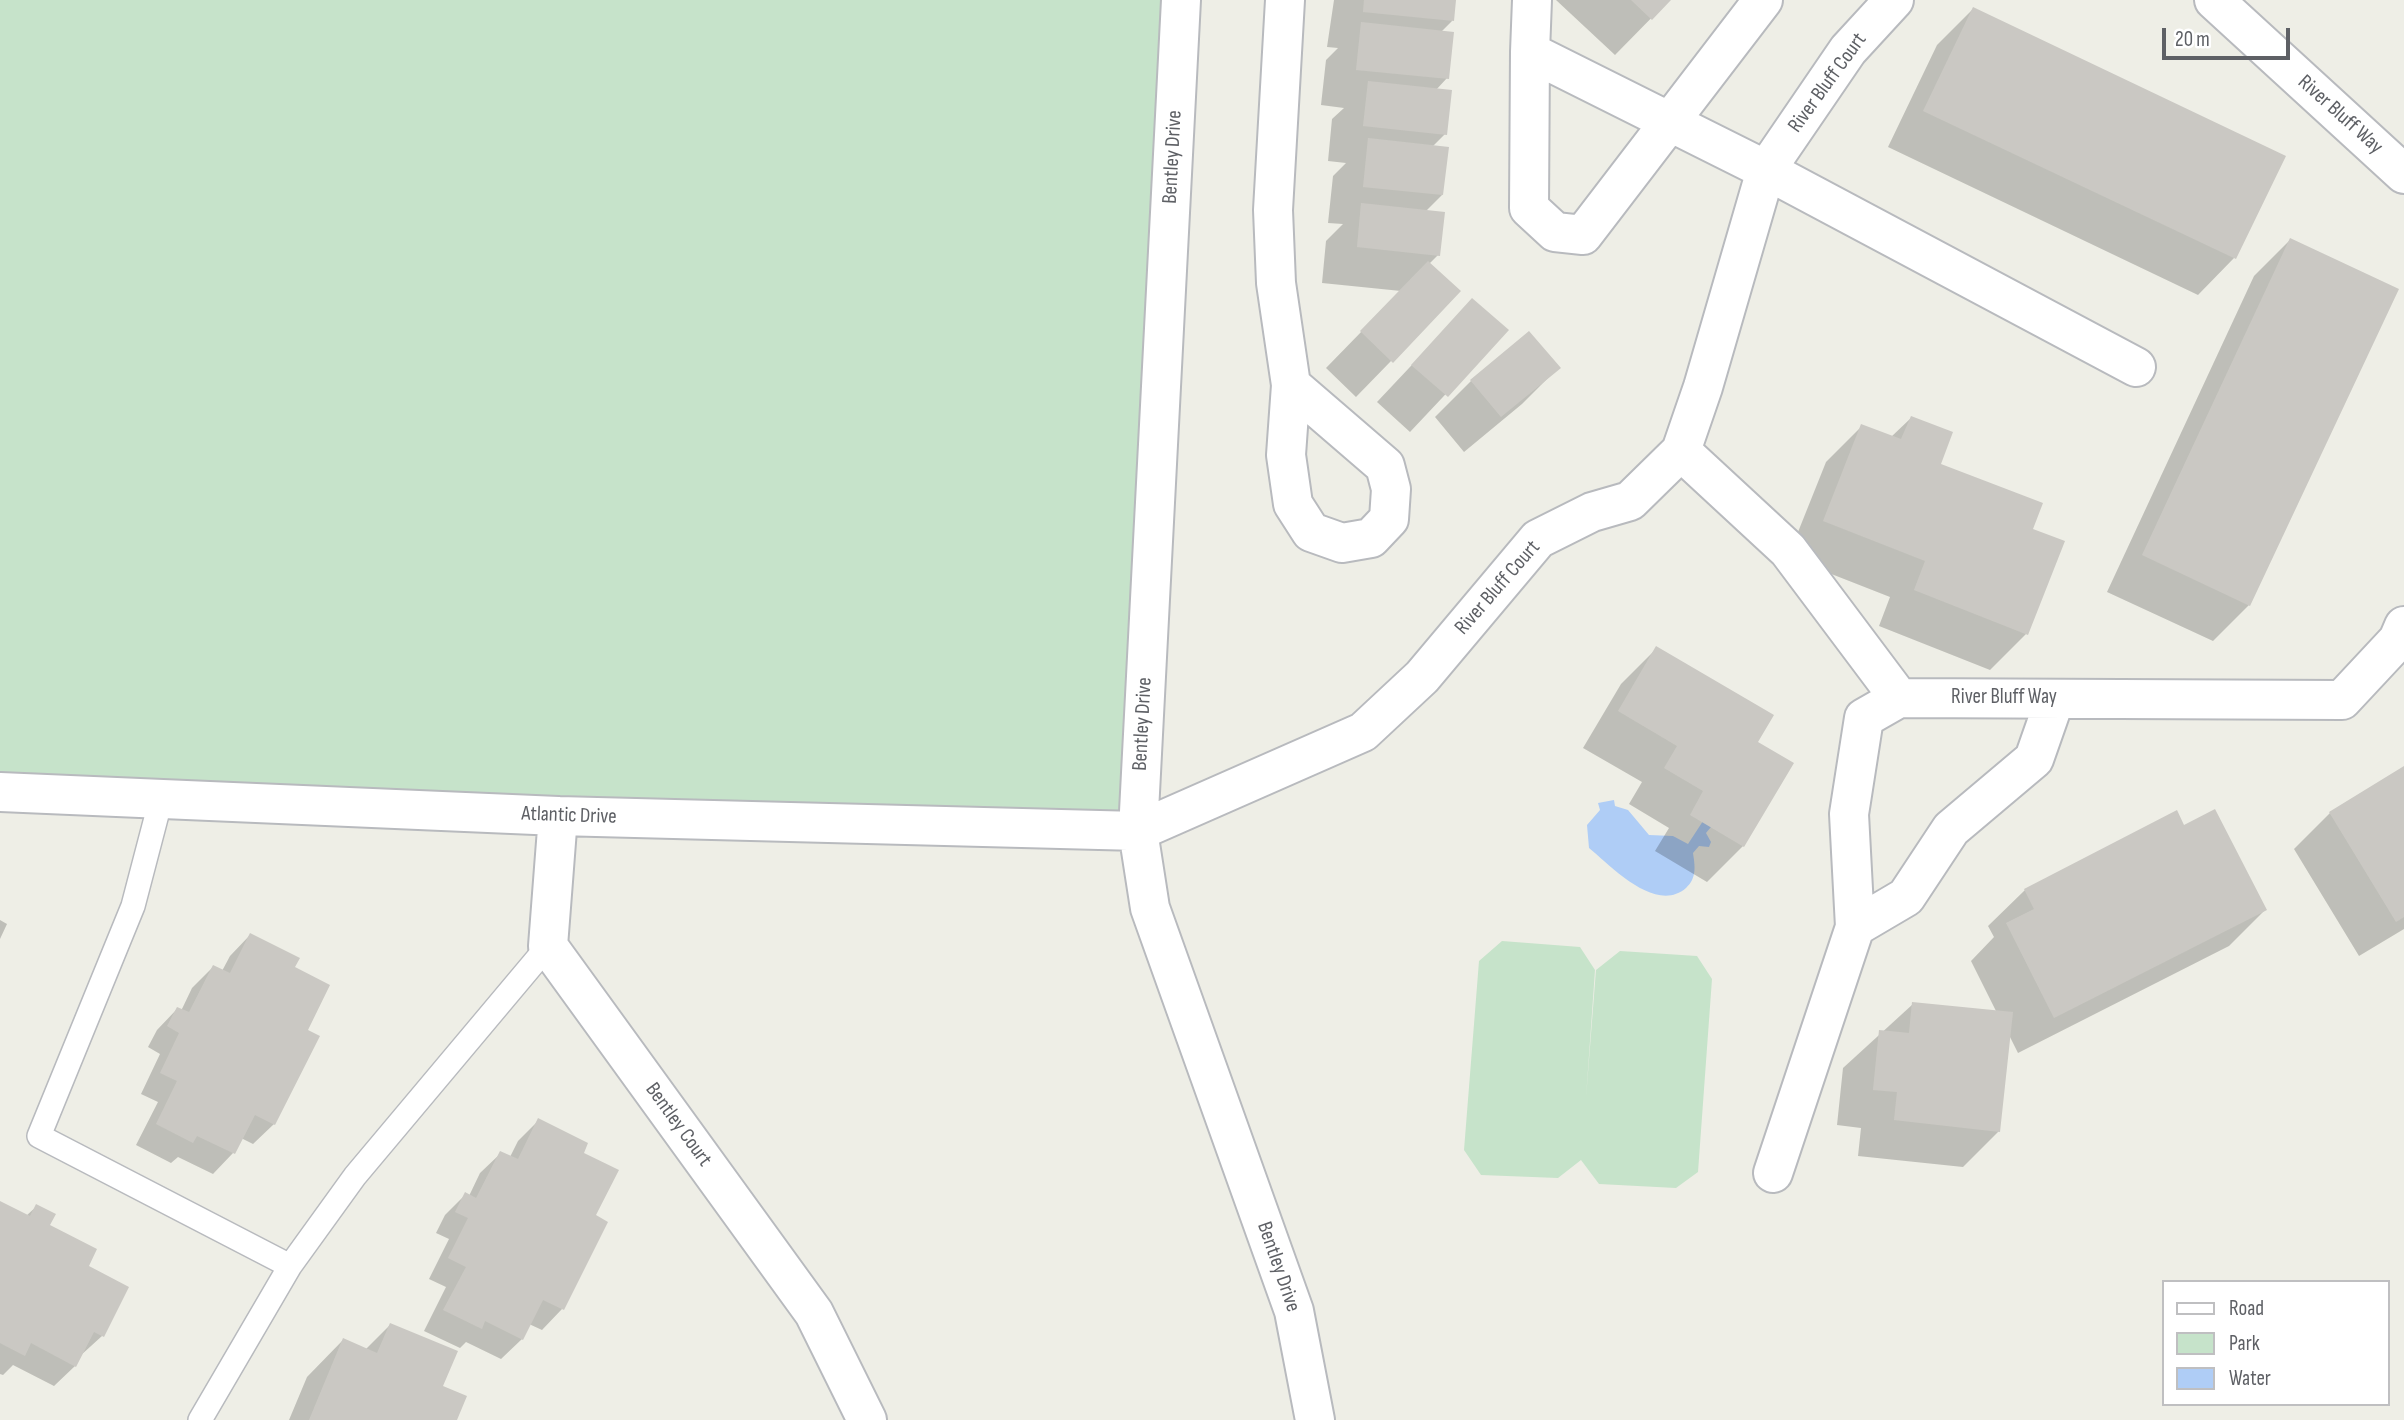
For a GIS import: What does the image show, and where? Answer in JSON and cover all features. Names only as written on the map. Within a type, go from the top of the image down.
[{"type":"street","name":"Bentley Drive","points":[[1181,0],[1138,831],[1150,908],[1294,1311],[1315,1420]]},
{"type":"street","points":[[1285,0],[1273,210],[1276,283],[1291,385]]},
{"type":"street","points":[[1532,0],[1529,208],[1555,232],[1583,235],[1763,0]]},
{"type":"street","name":"River Bluff Court","points":[[1138,831],[1363,732],[1422,677],[1538,539],[1592,512],[1630,501],[1681,451],[1703,387],[1766,170],[1848,50],[1894,0]]},
{"type":"street","name":"River Bluff Way","points":[[2214,0],[2404,174]]},
{"type":"street","points":[[1530,52],[1766,170],[2136,367]]},
{"type":"street","points":[[1681,451],[1788,550],[1899,698],[1864,718],[1849,814],[1855,927],[1773,1173]]},
{"type":"street","name":"River Bluff Way","points":[[1899,698],[2342,699],[2398,640],[2404,626]]},
{"type":"street","points":[[1855,927],[1906,897],[1951,829],[2034,759],[2055,699]]},
{"type":"street","name":"Atlantic Drive","points":[[0,792],[558,816],[1138,831]]},
{"type":"street","points":[[548,946],[558,816]]},
{"type":"street","name":"Bentley Court","points":[[548,946],[814,1313],[867,1420]]},
{"type":"lane","points":[[161,799],[133,906],[39,1136],[290,1266]]},
{"type":"lane","points":[[200,1420],[290,1266],[355,1176],[548,946]]},
{"type":"green space","points":[[0,0],[1181,0],[1138,831],[0,792]]},
{"type":"green space","points":[[1502,941],[1580,947],[1595,970],[1586,1098],[1596,970],[1620,951],[1697,956],[1712,979],[1698,1172],[1676,1188],[1599,1184],[1581,1160],[1558,1178],[1481,1175],[1464,1150],[1479,961]]},
{"type":"water","points":[[1614,800],[1615,806],[1628,810],[1649,835],[1673,836],[1688,844],[1703,821],[1711,827],[1706,833],[1711,842],[1709,847],[1699,846],[1693,853],[1694,876],[1686,888],[1674,895],[1648,892],[1622,876],[1589,848],[1587,825],[1600,810],[1598,803]]},
{"type":"building","points":[[1364,0],[1456,0],[1454,21],[1363,12]]},
{"type":"building","points":[[1631,0],[1671,0],[1652,20]]},
{"type":"building","points":[[1973,7],[2286,156],[2236,259],[1923,111]]},
{"type":"building","points":[[1361,22],[1454,32],[1449,79],[1356,70]]},
{"type":"building","points":[[1368,81],[1452,90],[1447,135],[1363,126]]},
{"type":"building","points":[[1368,138],[1449,147],[1443,195],[1363,187]]},
{"type":"building","points":[[1361,203],[1445,212],[1440,256],[1357,247]]},
{"type":"building","points":[[2290,238],[2399,289],[2250,606],[2142,555]]},
{"type":"building","points":[[1428,261],[1461,291],[1393,363],[1360,331]]},
{"type":"building","points":[[1472,298],[1509,330],[1448,397],[1411,365]]},
{"type":"building","points":[[1529,331],[1561,368],[1501,417],[1470,380]]},
{"type":"building","points":[[1911,416],[1953,432],[1941,464],[2043,503],[2033,529],[2065,541],[2028,635],[1914,590],[1925,561],[1823,521],[1861,424],[1901,439]]},
{"type":"building","points":[[1656,646],[1774,715],[1758,742],[1794,763],[1744,847],[1690,815],[1703,791],[1664,768],[1677,746],[1618,711]]},
{"type":"building","points":[[2404,766],[2404,917],[2396,922],[2329,812]]},
{"type":"building","points":[[2215,809],[2267,910],[2054,1018],[2006,923],[2034,909],[2024,889],[2177,810],[2184,825]]},
{"type":"building","points":[[250,933],[300,958],[295,967],[330,985],[308,1030],[320,1036],[275,1125],[255,1115],[235,1154],[197,1136],[193,1143],[156,1124],[177,1081],[160,1073],[179,1033],[167,1026],[177,1007],[189,1012],[213,965],[230,973]]},
{"type":"building","points":[[1912,1002],[2013,1012],[2000,1132],[1894,1120],[1897,1092],[1873,1090],[1879,1030],[1909,1033]]},
{"type":"building","points":[[538,1118],[588,1143],[584,1153],[619,1170],[596,1215],[608,1222],[564,1310],[543,1300],[523,1340],[485,1321],[482,1329],[443,1310],[466,1267],[448,1258],[468,1218],[455,1212],[465,1192],[476,1198],[500,1151],[518,1159]]},
{"type":"building","points":[[0,1201],[30,1216],[36,1204],[56,1214],[50,1225],[97,1249],[89,1266],[129,1287],[104,1337],[94,1332],[76,1367],[31,1343],[25,1356],[0,1343]]},
{"type":"building","points":[[390,1323],[458,1351],[443,1386],[467,1396],[457,1420],[309,1420],[343,1338],[377,1353]]}]
